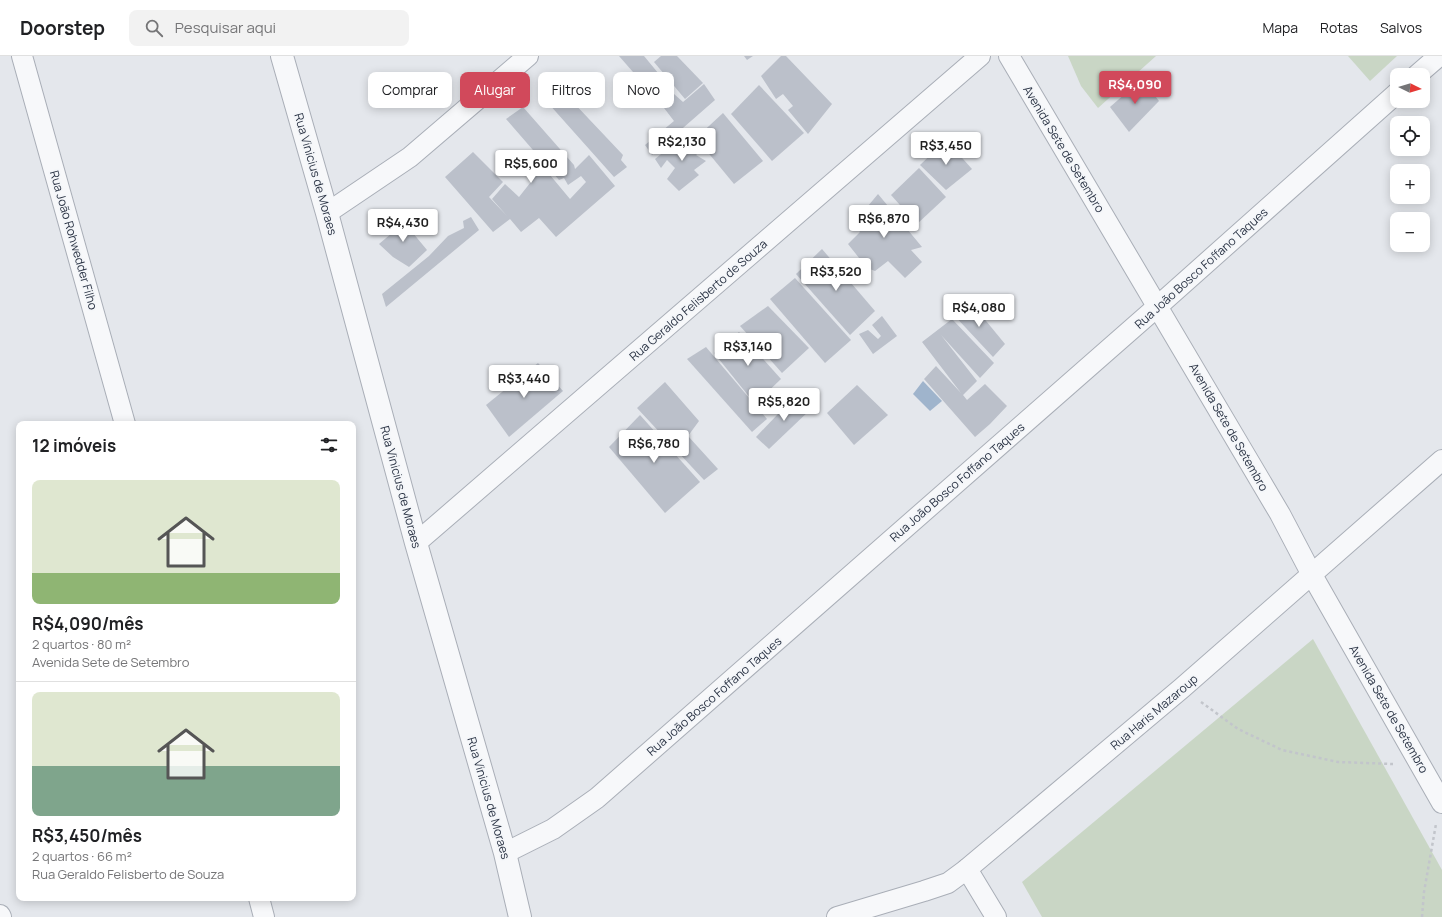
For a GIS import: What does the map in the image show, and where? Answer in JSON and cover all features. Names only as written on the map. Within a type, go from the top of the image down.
[{"type":"street","name":"Rua João Rohwedder Filho","points":[[22,56],[125,421]]},
{"type":"street","name":"Rua Vinicius de Moraes","points":[[282,56],[327,213],[416,543],[505,853],[520,917]]},
{"type":"street","points":[[327,213],[410,157],[528,56]]},
{"type":"street","name":"Rua Geraldo Felisberto de Souza","points":[[416,543],[980,56]]},
{"type":"street","name":"Avenida Sete de Setembro","points":[[1009,56],[1280,514],[1312,575],[1441,802]]},
{"type":"street","points":[[1425,68],[1438,56]]},
{"type":"street","name":"Rua João Bosco Foffano Taques","points":[[505,853],[553,829],[597,798],[1158,306],[1390,99]]},
{"type":"street","name":"Rua Haris Mazaroup","points":[[837,917],[948,883],[968,869],[1182,688],[1442,460]]},
{"type":"street","points":[[968,869],[996,917]]},
{"type":"street","points":[[260,901],[264,917]]},
{"type":"path","points":[[1182,688],[1238,729],[1282,750],[1338,762],[1401,764],[1419,763]]},
{"type":"path","points":[[1422,917],[1424,892],[1441,802]]},
{"type":"green space","points":[[1068,56],[1156,56],[1098,108],[1081,86]]},
{"type":"green space","points":[[1348,56],[1397,56],[1370,81]]},
{"type":"green space","points":[[1313,639],[1442,870],[1442,917],[1042,917],[1022,882]]},
{"type":"water","points":[[923,381],[942,401],[930,411],[913,394]]},
{"type":"building","points":[[619,56],[644,56],[657,72],[633,72]]},
{"type":"building","points":[[661,56],[677,56],[703,83],[685,99],[674,86],[674,72],[662,72],[654,62]]},
{"type":"building","points":[[744,56],[753,56],[747,60]]},
{"type":"building","points":[[781,56],[786,56],[832,104],[808,134],[788,110],[793,106],[783,94],[776,99],[761,76]]},
{"type":"building","points":[[1142,79],[1159,101],[1129,132],[1110,107]]},
{"type":"building","points":[[704,84],[715,100],[652,155],[645,145],[674,121],[664,108],[674,108],[674,94],[683,102]]},
{"type":"building","points":[[759,85],[804,133],[772,161],[731,114]]},
{"type":"building","points":[[522,108],[524,108],[574,165],[575,169],[589,155],[615,186],[556,237],[539,218],[521,232],[510,219],[493,232],[445,177],[473,152],[503,182],[489,197],[507,216],[492,199],[505,184],[519,197],[534,178],[519,159],[530,151],[570,199],[586,182],[581,176],[568,185],[564,178],[559,180],[506,119]]},
{"type":"building","points":[[552,108],[579,108],[623,155],[621,160],[627,167],[614,177]]},
{"type":"building","points":[[723,113],[763,161],[734,184],[696,138]]},
{"type":"building","points":[[684,135],[699,152],[696,155],[706,161],[694,170],[699,175],[679,191],[667,179],[675,168],[667,160],[661,168],[655,159]]},
{"type":"building","points":[[946,140],[972,169],[946,190],[920,165]]},
{"type":"building","points":[[919,168],[946,197],[917,224],[891,195]]},
{"type":"building","points":[[878,194],[922,247],[911,250],[922,262],[905,278],[888,261],[875,271],[867,268],[848,244],[860,232],[852,219],[868,206]]},
{"type":"building","points":[[398,215],[427,250],[409,267],[393,257],[379,244],[392,233],[386,224]]},
{"type":"building","points":[[471,217],[479,230],[386,307],[382,294],[429,256],[448,236],[464,228],[463,221]]},
{"type":"building","points":[[822,249],[875,311],[850,335],[796,274]]},
{"type":"building","points":[[795,278],[851,340],[825,363],[770,299]]},
{"type":"building","points":[[968,299],[1005,344],[993,357],[952,313]]},
{"type":"building","points":[[768,306],[809,348],[782,373],[740,326]]},
{"type":"building","points":[[882,316],[897,336],[873,354],[859,334],[868,330],[878,339],[881,336],[872,325]]},
{"type":"building","points":[[952,319],[994,363],[980,378],[941,335],[977,381],[963,395],[967,400],[985,384],[1007,406],[975,437],[924,379],[936,366],[961,393],[922,342]]},
{"type":"building","points":[[739,332],[781,379],[755,404],[714,353]]},
{"type":"building","points":[[706,347],[767,419],[752,432],[687,359]]},
{"type":"building","points":[[538,363],[563,391],[509,437],[486,405]]},
{"type":"building","points":[[665,382],[699,421],[688,436],[718,469],[704,480],[637,408]]},
{"type":"building","points":[[857,385],[888,415],[854,445],[827,413]]},
{"type":"building","points":[[797,394],[811,409],[769,449],[756,437]]},
{"type":"building","points":[[640,415],[700,482],[665,513],[609,447]]}]
